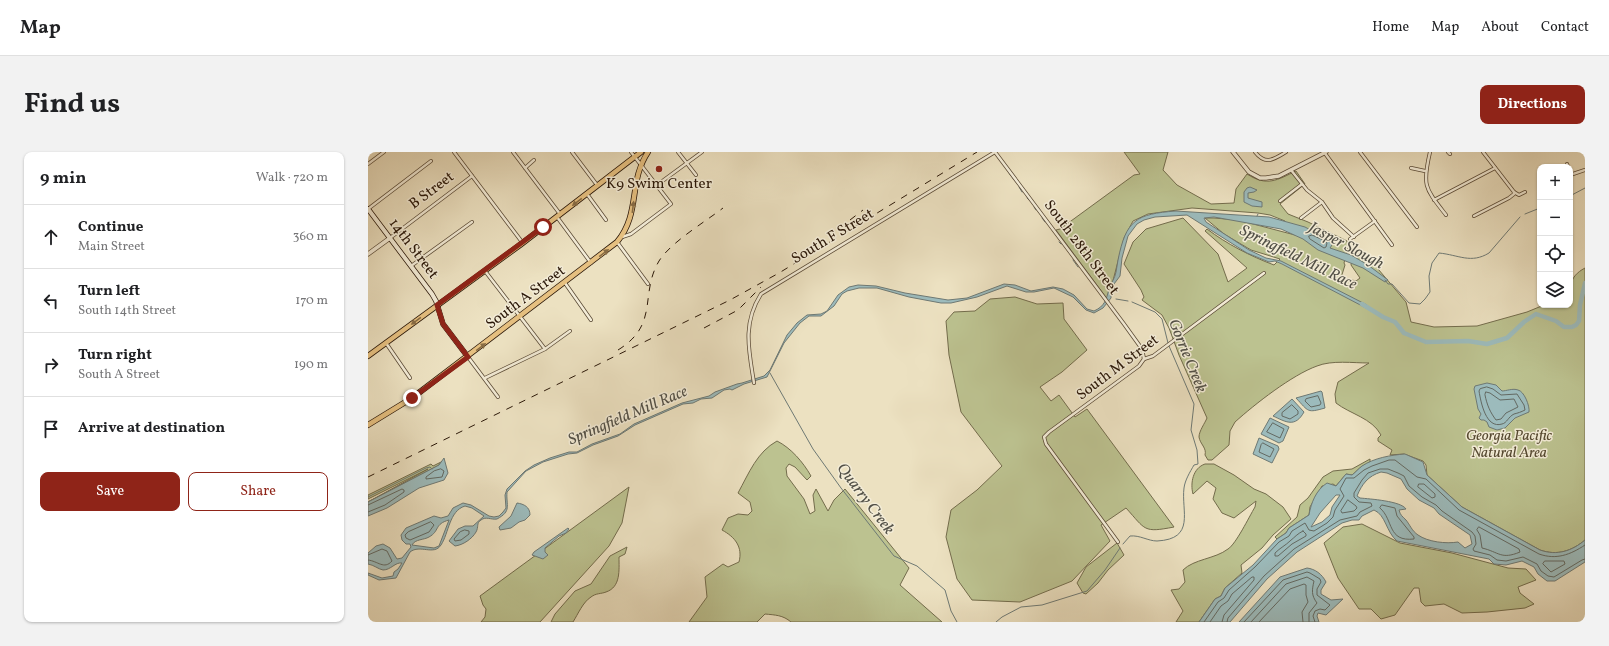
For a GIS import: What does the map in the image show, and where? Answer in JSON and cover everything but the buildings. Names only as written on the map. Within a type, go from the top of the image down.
[{"type":"main road","points":[[368,356],[598,186],[641,152]]},
{"type":"main road","name":"South A Street","points":[[368,424],[412,398],[520,318],[617,242],[622,237],[630,223],[636,180],[641,165],[648,152]]},
{"type":"main road","name":"14th Street","points":[[368,209],[432,294],[443,324],[468,357]]},
{"type":"street","points":[[368,164],[384,152]]},
{"type":"street","points":[[454,152],[522,242]]},
{"type":"street","points":[[513,152],[591,263]]},
{"type":"street","points":[[572,152],[598,186]]},
{"type":"street","points":[[622,237],[631,234],[671,204],[631,152]]},
{"type":"street","points":[[678,152],[696,175]]},
{"type":"street","points":[[657,185],[702,152]]},
{"type":"street","name":"South 28th Street","points":[[995,152],[1142,349],[1144,352],[1144,359]]},
{"type":"street","name":"South F Street","points":[[754,383],[748,335],[754,308],[761,294],[995,152]]},
{"type":"street","points":[[1233,152],[1249,172],[1260,178],[1274,178],[1325,152],[1392,245]]},
{"type":"street","points":[[1255,152],[1264,160],[1271,160],[1286,152]]},
{"type":"street","points":[[1360,152],[1417,227]]},
{"type":"street","points":[[1430,152],[1425,171],[1426,188],[1446,215]]},
{"type":"street","points":[[1483,152],[1514,192],[1519,195],[1525,192]]},
{"type":"street","points":[[525,168],[534,160]]},
{"type":"street","points":[[368,209],[431,162]]},
{"type":"street","points":[[1411,168],[1425,171]]},
{"type":"street","points":[[1434,200],[1495,168]]},
{"type":"street","points":[[1291,170],[1307,190],[1322,202],[1333,218],[1354,237]]},
{"type":"street","points":[[1573,173],[1585,170]]},
{"type":"street","name":"B Street","points":[[368,254],[472,176]]},
{"type":"street","points":[[1280,201],[1302,184]]},
{"type":"street","points":[[1474,216],[1509,198],[1514,194],[1514,192]]},
{"type":"street","points":[[587,194],[606,220]]},
{"type":"street","points":[[1301,218],[1322,202]]},
{"type":"street","points":[[1350,239],[1375,221]]},
{"type":"street","points":[[411,266],[472,222]]},
{"type":"street","points":[[617,242],[648,284]]},
{"type":"street","points":[[485,270],[520,318],[545,348]]},
{"type":"street","name":"South M Street","points":[[1118,542],[1046,444],[1044,438],[1049,432],[1139,366],[1144,359],[1153,356],[1264,273]]},
{"type":"street","points":[[565,283],[591,320]]},
{"type":"street","points":[[485,378],[545,348],[570,331]]},
{"type":"street","points":[[386,343],[410,378]]},
{"type":"street","points":[[468,357],[498,397]]},
{"type":"green space","name":"Georgia Pacific Natural Area","points":[[1124,152],[1168,152],[1163,170],[1177,185],[1211,204],[1234,203],[1236,189],[1247,174],[1260,180],[1272,181],[1296,171],[1305,184],[1280,204],[1288,214],[1347,241],[1348,248],[1340,281],[1348,279],[1356,281],[1360,278],[1351,265],[1353,250],[1373,263],[1406,302],[1411,322],[1434,327],[1477,326],[1537,308],[1573,308],[1573,279],[1579,271],[1585,268],[1585,540],[1570,550],[1552,553],[1540,550],[1462,507],[1427,475],[1426,465],[1423,461],[1404,454],[1390,455],[1392,450],[1378,441],[1378,438],[1381,435],[1372,424],[1336,403],[1335,394],[1338,382],[1369,363],[1343,362],[1323,364],[1296,376],[1263,399],[1235,422],[1230,431],[1229,445],[1212,460],[1208,460],[1199,437],[1207,418],[1179,355],[1169,328],[1162,315],[1142,300],[1144,297],[1141,290],[1124,264],[1133,242],[1146,229],[1183,218],[1218,254],[1228,282],[1247,268],[1205,231],[1207,229],[1231,245],[1274,265],[1280,259],[1251,250],[1224,234],[1205,218],[1238,220],[1295,235],[1285,221],[1270,215],[1258,213],[1192,208],[1148,214],[1133,221],[1124,238],[1108,300],[1056,230],[1060,229],[1134,175],[1140,174]]},
{"type":"green space","points":[[1015,297],[1037,304],[1063,303],[1064,319],[1087,350],[1062,372],[1040,387],[1051,401],[1059,395],[1075,417],[1087,409],[1174,527],[1156,530],[1146,528],[1126,508],[1101,525],[1110,541],[1072,581],[1020,602],[972,600],[957,579],[946,537],[951,510],[977,490],[1002,466],[961,412],[949,355],[946,321],[954,312],[975,311],[990,299]]},
{"type":"green space","points":[[777,441],[787,447],[796,456],[811,476],[807,480],[795,467],[789,464],[786,468],[787,476],[804,499],[810,514],[815,511],[813,495],[816,489],[828,511],[834,500],[845,489],[909,568],[900,585],[942,622],[791,622],[776,615],[765,614],[757,622],[689,622],[707,597],[705,577],[723,564],[728,567],[739,562],[740,552],[737,543],[731,536],[722,530],[728,518],[738,514],[748,515],[752,511],[750,502],[738,493],[759,457]]},
{"type":"green space","points":[[1370,459],[1370,462],[1361,467],[1352,475],[1346,474],[1336,486],[1333,484],[1322,486],[1310,507],[1309,515],[1289,528],[1286,533],[1277,539],[1275,537],[1297,517],[1300,505],[1308,498],[1323,477],[1333,471],[1352,469]]},
{"type":"green space","points":[[441,462],[439,465],[368,502],[428,469],[368,499],[368,495],[431,464],[433,466]]},
{"type":"green space","points":[[1205,464],[1214,464],[1234,475],[1254,489],[1266,494],[1283,507],[1291,519],[1273,535],[1262,548],[1241,565],[1242,573],[1225,588],[1221,596],[1215,599],[1199,622],[1176,622],[1183,611],[1171,590],[1179,589],[1185,582],[1183,570],[1193,563],[1217,555],[1228,549],[1238,536],[1255,507],[1256,501],[1234,518],[1222,513],[1213,499],[1216,488],[1207,481],[1193,494],[1193,476],[1201,466]]},
{"type":"green space","points":[[629,487],[622,523],[609,546],[540,622],[481,622],[485,617],[486,609],[480,596]]},
{"type":"green space","points":[[1362,524],[1400,543],[1452,553],[1508,568],[1526,569],[1536,580],[1518,587],[1520,593],[1534,604],[1525,608],[1462,613],[1444,604],[1425,606],[1421,602],[1419,588],[1414,588],[1395,615],[1381,619],[1371,609],[1359,609],[1338,578],[1324,543],[1343,527]]},
{"type":"green space","points":[[1117,543],[1124,555],[1108,570],[1098,583],[1086,594],[1083,593],[1077,583],[1086,567]]},
{"type":"green space","points":[[627,547],[625,554],[619,557],[618,578],[611,590],[588,599],[573,622],[551,622],[555,614],[575,591],[591,584],[610,556]]},
{"type":"water","points":[[1250,187],[1257,190],[1248,193],[1248,198],[1262,202],[1262,207],[1252,206],[1244,202],[1244,192]]},
{"type":"water","points":[[1176,211],[1269,217],[1305,227],[1328,238],[1332,245],[1330,248],[1351,255],[1368,265],[1388,280],[1385,282],[1363,268],[1318,250],[1303,239],[1281,229],[1214,217],[1204,218],[1206,222],[1249,250],[1266,258],[1281,261],[1367,305],[1366,308],[1282,264],[1275,261],[1269,262],[1247,253],[1187,215],[1155,217],[1137,224],[1128,236],[1122,258],[1120,276],[1114,284],[1111,292],[1111,298],[1103,308],[1094,313],[1086,310],[1073,297],[1054,288],[1026,292],[1007,286],[977,297],[951,303],[941,303],[909,297],[877,288],[859,288],[847,291],[842,294],[834,306],[821,316],[809,316],[800,323],[784,343],[767,377],[744,384],[732,390],[724,390],[712,398],[701,399],[693,403],[683,404],[635,425],[618,436],[593,445],[577,453],[568,454],[543,462],[526,471],[507,492],[507,508],[505,513],[497,519],[485,518],[481,520],[476,532],[467,541],[455,546],[449,541],[458,529],[465,526],[473,526],[484,516],[472,508],[465,506],[452,517],[441,545],[435,550],[418,549],[410,552],[396,578],[379,580],[368,575],[368,573],[382,578],[393,576],[394,572],[402,563],[383,570],[368,564],[368,553],[376,546],[383,544],[390,548],[397,559],[402,558],[411,547],[410,544],[406,544],[402,540],[401,535],[406,528],[434,516],[441,518],[448,516],[453,508],[463,503],[471,505],[489,516],[499,516],[506,508],[505,495],[507,489],[525,471],[534,465],[569,452],[577,452],[592,444],[620,434],[634,424],[682,403],[709,396],[715,392],[737,384],[764,376],[770,370],[787,335],[797,323],[807,315],[821,314],[827,311],[838,295],[849,287],[858,285],[876,286],[905,293],[948,300],[967,298],[1004,284],[1015,285],[1031,291],[1053,287],[1063,289],[1074,295],[1087,309],[1094,311],[1103,305],[1106,299],[1115,274],[1121,247],[1129,228],[1142,217],[1162,212]],"holes":[[[449,520],[439,546],[434,548],[412,545],[413,543],[432,535],[441,524]]]},
{"type":"water","points":[[1487,383],[1496,385],[1502,391],[1516,389],[1520,391],[1529,406],[1529,412],[1515,418],[1505,428],[1497,430],[1489,427],[1487,422],[1479,418],[1481,414],[1478,409],[1474,389],[1475,386]]},
{"type":"water","points":[[1321,391],[1325,408],[1315,411],[1306,409],[1296,398]]},
{"type":"water","points":[[1292,399],[1304,412],[1301,417],[1294,422],[1286,422],[1273,416]]},
{"type":"water","points":[[1270,418],[1289,427],[1283,441],[1279,443],[1261,434]]},
{"type":"water","points":[[1259,438],[1278,446],[1279,449],[1272,463],[1253,454]]},
{"type":"water","points":[[1405,454],[1423,462],[1427,475],[1462,507],[1540,550],[1552,553],[1570,550],[1585,540],[1585,562],[1555,581],[1547,581],[1538,574],[1534,567],[1522,561],[1506,565],[1494,564],[1489,559],[1397,541],[1390,533],[1384,520],[1378,512],[1374,510],[1362,516],[1359,520],[1352,520],[1342,523],[1297,552],[1267,579],[1230,622],[1199,622],[1215,599],[1221,596],[1225,588],[1253,565],[1277,539],[1286,533],[1289,528],[1309,515],[1315,497],[1323,486],[1327,483],[1336,486],[1346,474],[1352,475],[1367,463],[1383,457]],"holes":[[[1381,472],[1401,479],[1407,489],[1419,500],[1434,508],[1439,514],[1470,535],[1472,544],[1465,548],[1458,542],[1437,542],[1422,537],[1414,532],[1401,515],[1399,510],[1406,509],[1403,506],[1392,502],[1360,498],[1357,496],[1366,481],[1372,476]],[[1336,495],[1340,495],[1332,507],[1330,515],[1322,522],[1311,527],[1320,513]]]},
{"type":"water","points":[[444,458],[448,473],[444,480],[419,488],[387,508],[368,516],[368,502],[439,465]]},
{"type":"water","points":[[517,503],[526,506],[530,515],[525,520],[519,522],[511,528],[500,530],[499,527],[511,516]]},
{"type":"water","points":[[568,528],[569,529],[566,533],[559,536],[545,548],[545,552],[548,555],[543,559],[532,555],[534,552]]},
{"type":"water","points":[[1307,568],[1318,572],[1326,582],[1321,590],[1321,594],[1331,600],[1343,599],[1326,615],[1318,613],[1317,616],[1319,622],[1239,622],[1280,577]]},
{"type":"waterway","points":[[1009,173],[1015,181]]},
{"type":"waterway","points":[[1019,187],[1022,192]]},
{"type":"waterway","name":"Jasper Slough","points":[[1573,194],[1585,188]]},
{"type":"waterway","name":"Jasper Slough","points":[[1525,214],[1537,209]]},
{"type":"waterway","name":"Jasper Slough","points":[[1385,280],[1388,284],[1392,284],[1409,303],[1420,304],[1430,292],[1429,276],[1432,263],[1439,253],[1465,258],[1476,258],[1483,256],[1489,253],[1520,217]]},
{"type":"waterway","points":[[1042,218],[1045,222]]},
{"type":"waterway","points":[[1073,260],[1078,267]]},
{"type":"waterway","name":"Springfield Mill Race","points":[[1362,304],[1383,317],[1395,322],[1404,333],[1426,342],[1468,341],[1487,344],[1507,338],[1524,322],[1536,314],[1556,321],[1564,327],[1572,327],[1576,325],[1579,321],[1580,305],[1585,283]]},
{"type":"waterway","points":[[1116,299],[1128,301]]},
{"type":"waterway","name":"Gorrie Creek","points":[[1132,302],[1155,312],[1162,319],[1168,343]]},
{"type":"waterway","name":"Gorrie Creek","points":[[1123,544],[1130,536],[1137,536],[1157,541],[1169,539],[1177,535],[1182,529],[1184,522],[1185,482],[1194,465],[1198,464],[1197,450],[1191,430],[1194,404],[1169,346]]},
{"type":"waterway","name":"Quarry Creek","points":[[770,373],[813,449],[841,488],[894,556],[917,566],[945,590],[951,611],[957,622]]},
{"type":"waterway","points":[[368,497],[426,468],[430,467],[432,469]]},
{"type":"waterway","name":"Gorrie Creek","points":[[996,622],[1002,617],[1021,607],[1042,605],[1087,591],[1105,570],[1120,548]]},
{"type":"railway","points":[[368,477],[730,300],[779,273],[977,152]]},
{"type":"railway","points":[[618,350],[631,340],[639,330],[647,308],[653,274],[664,254],[680,240],[723,208]]},
{"type":"railway","points":[[850,220],[863,210]]},
{"type":"railway","points":[[704,328],[738,310],[761,287]]},
{"type":"place","name":"K9 Swim Center","points":[[659,169]]},
{"type":"route","points":[[412,398],[468,357],[443,324],[437,305],[543,227]]}]
